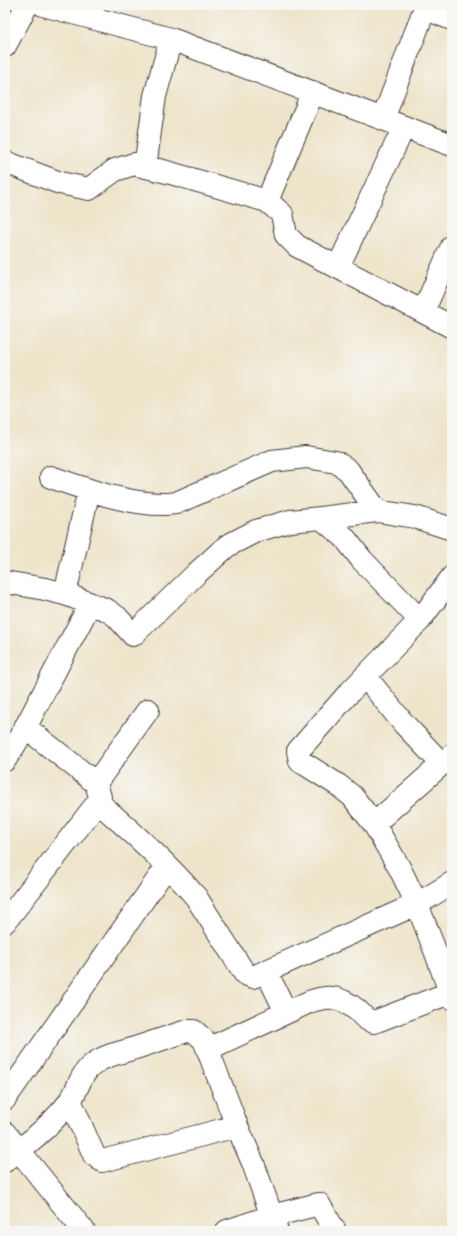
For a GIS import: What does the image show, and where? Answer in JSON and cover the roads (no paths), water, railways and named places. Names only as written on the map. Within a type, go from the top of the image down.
[{"type":"street","points":[[5,46],[26,5]]},
{"type":"street","points":[[56,7],[171,39],[452,145]]},
{"type":"street","points":[[384,119],[425,7],[452,19]]},
{"type":"street","points":[[145,166],[156,96],[171,39]]},
{"type":"street","points":[[267,201],[313,92]]},
{"type":"street","points":[[338,267],[404,127]]},
{"type":"street","points":[[5,162],[60,183],[89,188],[115,170],[134,164],[267,201],[282,214],[286,235],[297,246],[452,327]]},
{"type":"street","points":[[423,312],[452,246]]},
{"type":"street","points":[[50,477],[90,490],[135,501],[163,505],[176,503],[272,461],[306,458],[336,462],[348,470],[377,511]]},
{"type":"street","points":[[65,594],[90,490]]},
{"type":"street","points":[[5,582],[65,594],[107,610],[117,617],[133,635],[227,546],[256,531],[290,521],[377,511],[415,517],[452,529]]},
{"type":"street","points":[[321,518],[344,537],[362,560],[420,620]]},
{"type":"street","points":[[208,1049],[286,1012],[324,997],[336,998],[357,1010],[365,1019],[374,1022],[451,994],[417,904],[400,869],[374,824],[352,796],[338,785],[300,761],[298,751],[366,676],[420,620],[452,577]]},
{"type":"street","points":[[5,760],[16,733],[90,604]]},
{"type":"street","points":[[366,676],[404,724],[447,760],[374,824]]},
{"type":"street","points":[[5,922],[97,792],[148,710]]},
{"type":"street","points":[[16,733],[97,792],[196,898],[245,974],[252,977],[417,904],[452,883]]},
{"type":"street","points":[[5,1099],[167,866]]},
{"type":"street","points":[[266,971],[286,1012]]},
{"type":"street","points":[[12,1156],[49,1123],[70,1100],[87,1069],[96,1062],[112,1055],[187,1031],[194,1032],[199,1034],[204,1040],[208,1049],[236,1126],[253,1163],[274,1223]]},
{"type":"street","points":[[70,1100],[94,1155],[102,1161],[236,1126]]},
{"type":"street","points":[[5,1133],[12,1156],[84,1231]]},
{"type":"street","points":[[227,1231],[274,1223],[319,1204],[335,1231]]}]
